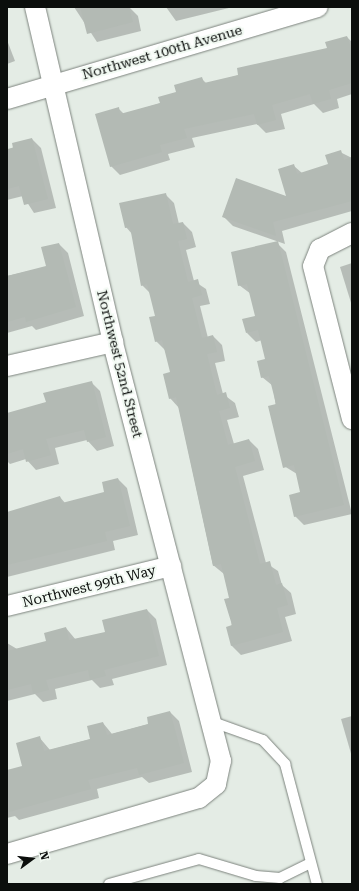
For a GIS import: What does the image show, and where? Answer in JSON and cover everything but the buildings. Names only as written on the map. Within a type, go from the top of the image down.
[{"type":"street","name":"Northwest 52nd Street","points":[[7,854],[200,798],[216,784],[221,761],[113,342],[51,84],[35,7]]},
{"type":"street","name":"Northwest 100th Avenue","points":[[7,99],[264,14],[318,7]]},
{"type":"street","points":[[352,233],[320,249],[313,266],[352,419]]},
{"type":"street","points":[[7,366],[113,342]]},
{"type":"street","name":"Northwest 99th Way","points":[[7,606],[171,566]]},
{"type":"lane","points":[[210,721],[263,740],[285,764],[317,884]]},
{"type":"lane","points":[[109,884],[199,859],[256,876],[280,878],[311,863]]}]
